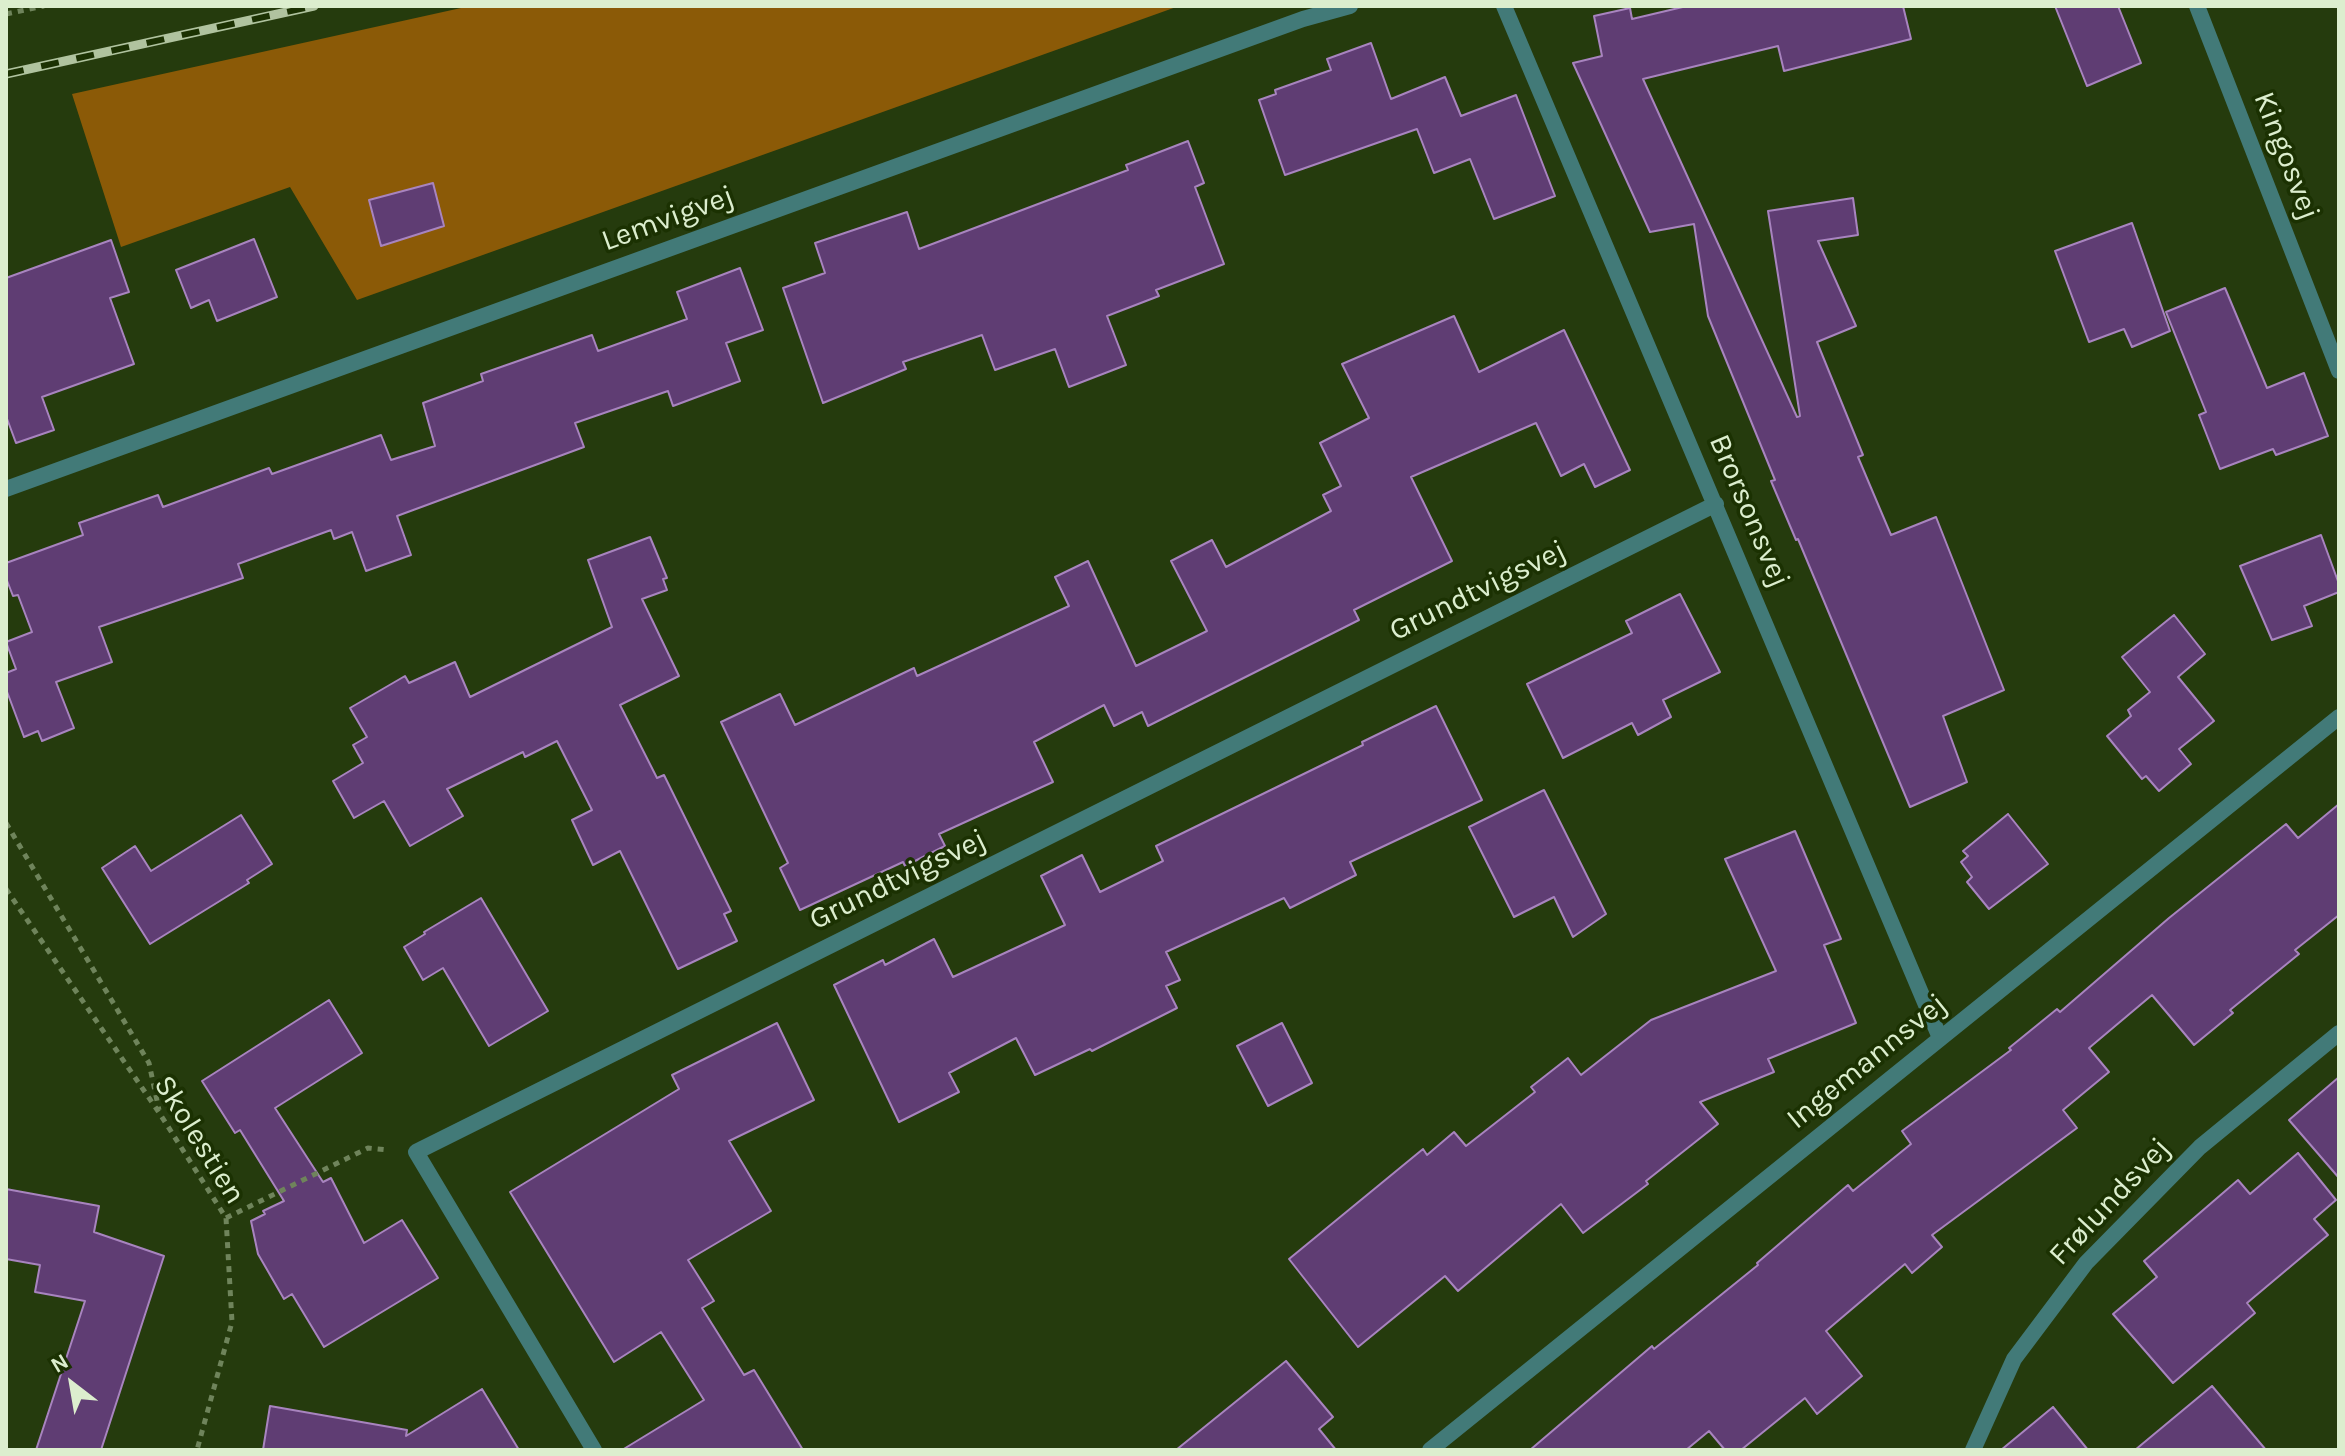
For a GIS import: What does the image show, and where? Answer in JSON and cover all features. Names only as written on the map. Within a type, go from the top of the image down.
[{"type":"street","name":"Lemvigvej","points":[[6,489],[1303,19],[1350,6]]},
{"type":"street","name":"Brorsonsvej","points":[[1504,6],[1940,1038]]},
{"type":"street","name":"Kingosvej","points":[[2197,6],[2339,371]]},
{"type":"street","name":"Grundtvigsvej","points":[[416,1152],[1716,504]]},
{"type":"street","name":"Ingemannsvej","points":[[1430,1450],[2339,717]]},
{"type":"street","name":"Frølundsvej","points":[[1973,1450],[2014,1359],[2086,1263],[2200,1147],[2339,1033]]},
{"type":"street","points":[[416,1152],[594,1450]]},
{"type":"path","points":[[6,14],[44,6]]},
{"type":"path","points":[[6,823],[149,1063],[160,1114]]},
{"type":"path","name":"Skolestien","points":[[6,889],[160,1114],[226,1218],[232,1322],[197,1450]]},
{"type":"path","points":[[226,1218],[368,1148],[416,1152]]},
{"type":"shaded area","points":[[470,6],[1179,6],[357,300],[290,187],[121,247],[72,94]]},
{"type":"building","points":[[1687,6],[1903,6],[1911,39],[1784,71],[1778,46],[1643,79],[1797,417],[1800,416],[1768,211],[1853,198],[1858,235],[1818,241],[1856,326],[1817,342],[1863,455],[1858,457],[1891,535],[1936,517],[2004,690],[1943,716],[1967,782],[1910,807],[1771,481],[1775,480],[1708,316],[1694,224],[1650,232],[1573,63],[1602,56],[1594,16],[1630,8],[1632,19]]},
{"type":"building","points":[[2055,6],[2118,6],[2141,63],[2087,86]]},
{"type":"building","points":[[1371,43],[1391,99],[1445,77],[1461,116],[1516,95],[1555,196],[1494,219],[1470,159],[1434,173],[1417,129],[1285,175],[1259,100],[1276,94],[1275,90],[1331,70],[1327,59]]},
{"type":"building","points":[[1188,141],[1204,183],[1195,187],[1224,264],[1156,290],[1159,296],[1107,316],[1126,365],[1069,387],[1055,349],[995,370],[982,335],[903,362],[906,369],[823,403],[783,288],[825,273],[815,243],[907,212],[919,249],[1128,170],[1126,165]]},
{"type":"building","points":[[433,183],[444,226],[381,246],[369,200]]},
{"type":"building","points":[[2132,223],[2170,331],[2132,347],[2124,329],[2089,342],[2055,251]]},
{"type":"building","points":[[254,239],[277,297],[217,321],[209,300],[191,308],[176,270]]},
{"type":"building","points":[[111,240],[129,292],[110,298],[134,364],[42,397],[54,430],[16,443],[6,416],[6,278]]},
{"type":"building","points":[[740,268],[763,330],[726,343],[740,381],[673,406],[668,391],[575,423],[584,447],[397,516],[411,555],[366,571],[352,532],[334,539],[331,530],[238,564],[243,578],[99,627],[112,662],[56,682],[74,728],[42,741],[38,731],[24,737],[6,689],[6,673],[16,669],[6,642],[32,632],[18,595],[13,596],[6,578],[6,563],[83,535],[79,523],[158,495],[163,507],[269,468],[272,474],[381,435],[391,460],[435,446],[423,403],[483,381],[481,374],[592,335],[598,351],[687,319],[677,292]]},
{"type":"building","points":[[2225,288],[2267,388],[2304,373],[2328,436],[2276,455],[2273,449],[2220,469],[2199,415],[2206,412],[2166,312]]},
{"type":"building","points":[[1454,316],[1479,372],[1564,330],[1630,470],[1595,487],[1584,464],[1561,476],[1536,423],[1411,477],[1452,561],[1354,610],[1359,620],[1148,726],[1142,712],[1114,726],[1104,705],[1034,742],[1053,782],[939,834],[945,846],[800,910],[780,868],[788,863],[721,722],[780,694],[795,725],[914,668],[917,676],[1069,606],[1055,577],[1088,561],[1136,666],[1207,631],[1171,561],[1212,540],[1226,567],[1331,511],[1323,495],[1341,486],[1320,443],[1369,418],[1342,364]]},
{"type":"building","points":[[2321,535],[2339,584],[2339,592],[2304,606],[2312,626],[2272,640],[2240,566]]},
{"type":"building","points":[[650,537],[667,578],[663,579],[667,590],[642,599],[679,676],[620,705],[657,778],[664,775],[731,911],[724,914],[737,941],[678,969],[620,851],[593,865],[572,820],[592,810],[557,741],[525,757],[523,752],[447,789],[463,816],[410,846],[384,801],[354,818],[333,781],[363,763],[353,745],[367,737],[350,708],[405,676],[409,683],[455,662],[470,697],[612,627],[588,560]]},
{"type":"building","points":[[1680,594],[1720,672],[1663,700],[1671,717],[1638,735],[1632,723],[1563,758],[1527,684],[1632,633],[1626,621]]},
{"type":"building","points":[[2174,615],[2205,654],[2178,677],[2214,721],[2179,749],[2191,764],[2159,791],[2146,776],[2142,779],[2107,736],[2131,716],[2128,710],[2150,692],[2122,657]]},
{"type":"building","points":[[1436,706],[1482,800],[1350,862],[1356,875],[1290,908],[1284,898],[1166,952],[1180,980],[1166,986],[1177,1008],[1092,1051],[1090,1049],[1035,1075],[1016,1038],[949,1073],[959,1092],[899,1122],[834,985],[883,960],[885,965],[934,939],[953,977],[1065,925],[1041,876],[1082,855],[1100,892],[1163,861],[1156,846]]},
{"type":"building","points":[[1544,790],[1606,914],[1573,937],[1554,897],[1514,917],[1469,827]]},
{"type":"building","points":[[2339,804],[2339,915],[2295,950],[2299,954],[2230,1010],[2233,1013],[2194,1045],[2152,995],[2089,1048],[2109,1072],[2063,1110],[2077,1128],[1932,1235],[1942,1247],[1912,1273],[1905,1264],[1826,1331],[1862,1376],[1817,1414],[1805,1398],[1741,1450],[1725,1450],[1709,1431],[1686,1450],[1530,1450],[1652,1346],[1654,1349],[1758,1265],[1848,1185],[1853,1191],[1911,1144],[1902,1131],[2011,1050],[2009,1048],[2057,1009],[2060,1012],[2169,918],[2286,824],[2298,838]]},
{"type":"building","points":[[2008,814],[2048,864],[1989,909],[1967,882],[1972,877],[1961,862],[1968,856],[1963,851]]},
{"type":"building","points":[[241,815],[272,864],[247,880],[249,883],[150,944],[102,868],[135,846],[151,871]]},
{"type":"building","points":[[1795,831],[1841,939],[1824,945],[1856,1023],[1768,1059],[1774,1072],[1700,1102],[1718,1124],[1646,1181],[1648,1184],[1583,1233],[1561,1204],[1458,1291],[1445,1276],[1358,1347],[1289,1259],[1423,1149],[1427,1155],[1454,1132],[1466,1146],[1535,1092],[1531,1087],[1568,1058],[1581,1075],[1651,1020],[1776,971],[1725,859]]},
{"type":"building","points":[[481,898],[548,1011],[489,1046],[443,968],[423,980],[404,947]]},
{"type":"building","points":[[329,1000],[362,1053],[275,1108],[323,1182],[331,1178],[364,1243],[402,1220],[438,1278],[324,1347],[292,1294],[284,1299],[258,1254],[251,1221],[284,1201],[240,1130],[235,1133],[202,1081]]},
{"type":"building","points":[[777,1023],[814,1100],[729,1141],[771,1211],[688,1260],[714,1301],[702,1308],[744,1375],[754,1370],[803,1450],[622,1450],[704,1400],[661,1332],[614,1362],[510,1192],[679,1089],[672,1075]]},
{"type":"building","points":[[1282,1023],[1312,1083],[1268,1106],[1237,1046]]},
{"type":"building","points":[[2339,1077],[2339,1178],[2289,1120]]},
{"type":"building","points":[[2298,1153],[2336,1200],[2314,1219],[2328,1235],[2247,1303],[2255,1313],[2173,1383],[2113,1314],[2157,1277],[2144,1261],[2238,1180],[2250,1194]]},
{"type":"building","points":[[6,1189],[99,1206],[94,1232],[164,1256],[101,1450],[36,1450],[85,1301],[35,1292],[40,1265],[6,1259]]},
{"type":"building","points":[[1286,1361],[1333,1417],[1319,1429],[1336,1450],[1176,1450]]},
{"type":"building","points":[[2212,1386],[2266,1450],[2135,1450]]},
{"type":"building","points":[[482,1389],[519,1450],[263,1450],[270,1406],[407,1430],[406,1436]]},
{"type":"building","points":[[2053,1407],[2088,1450],[2001,1450]]},
{"type":"railway","points":[[6,74],[314,6]]}]
